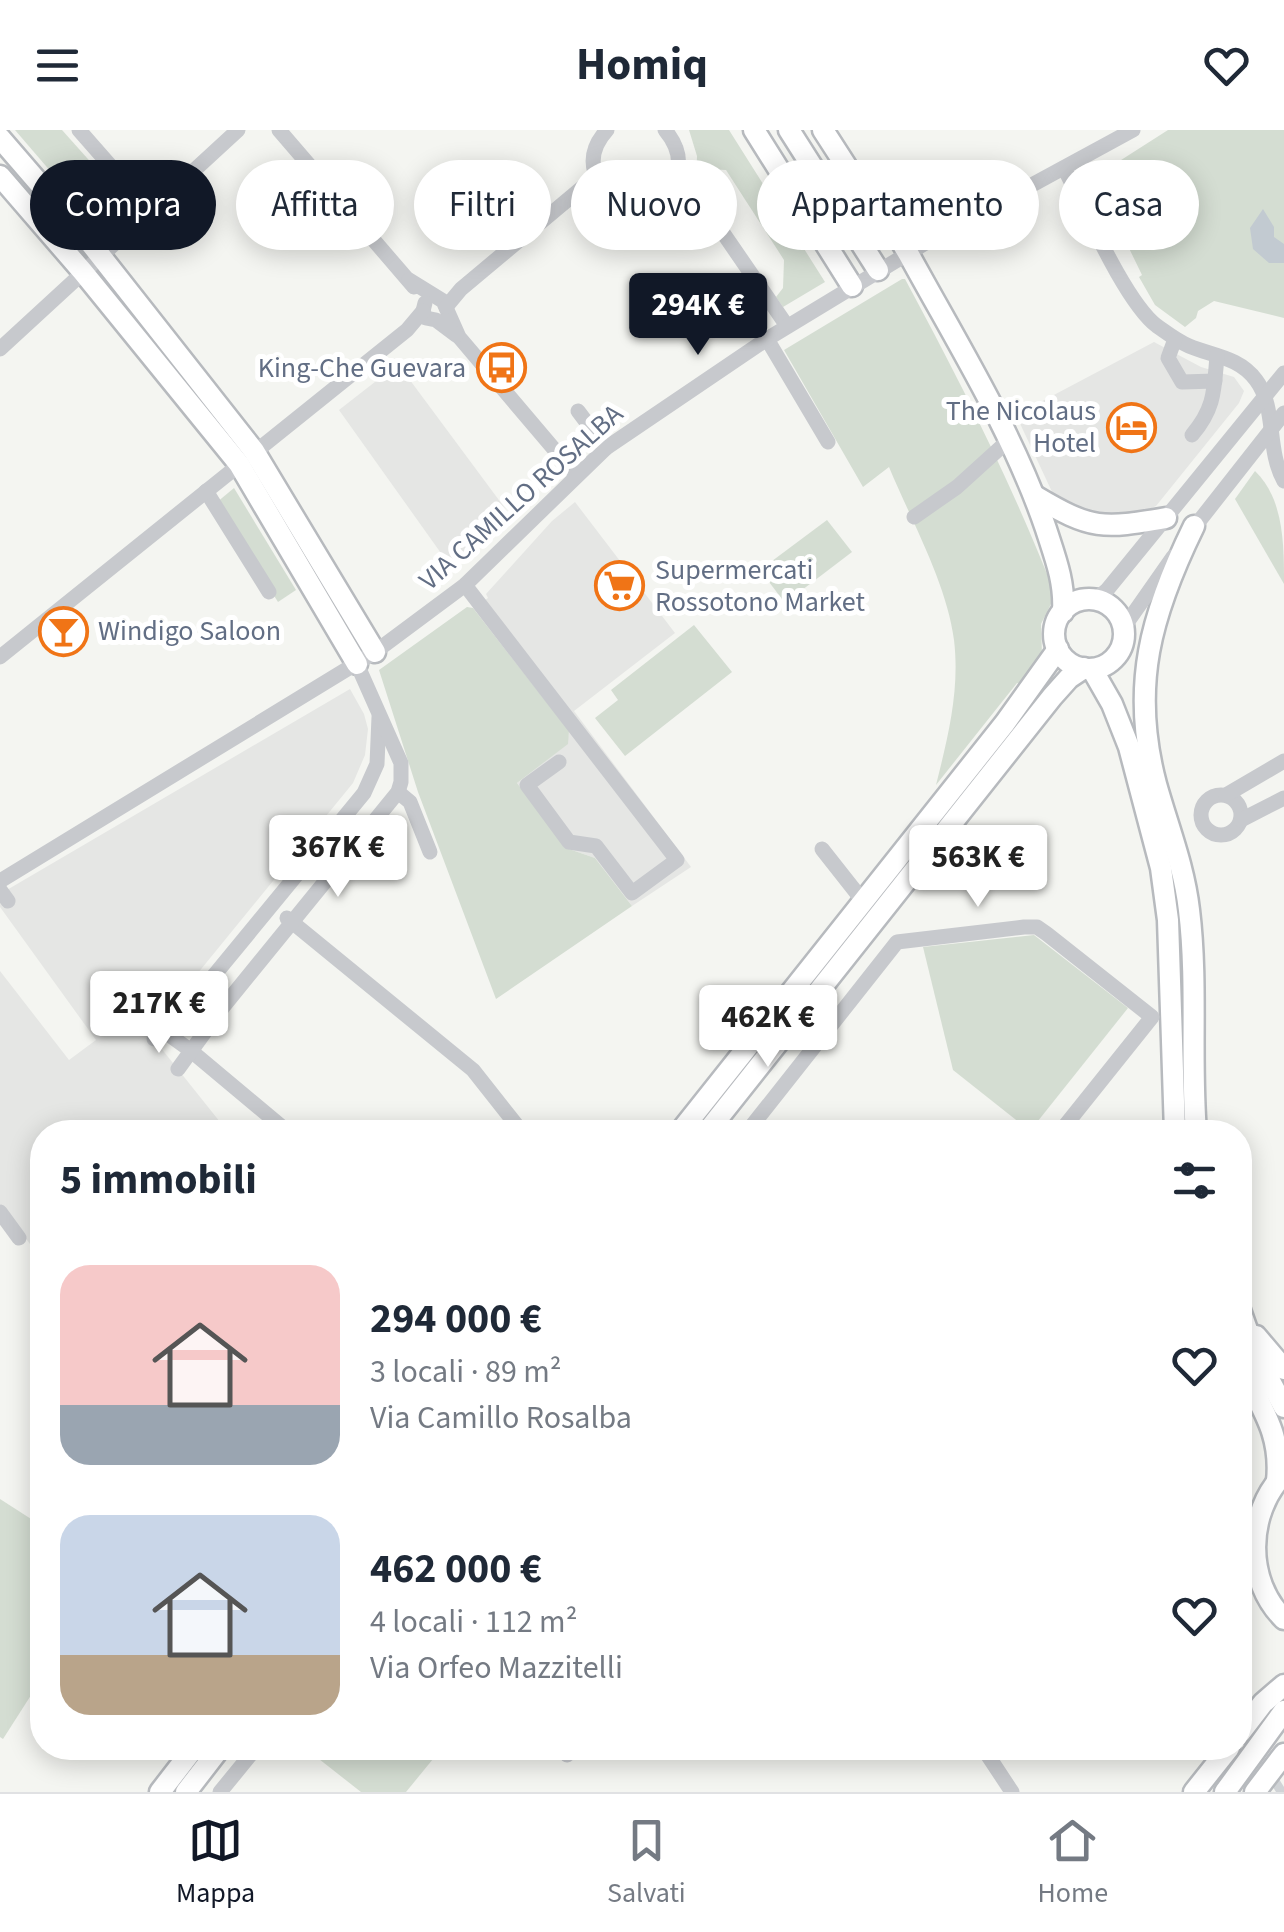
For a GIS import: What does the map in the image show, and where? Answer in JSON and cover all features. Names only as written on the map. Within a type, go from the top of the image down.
[{"type":"main road","points":[[823,130],[880,220],[899,238],[1010,439],[1035,496],[1062,576],[1063,612],[1056,625],[1058,649],[1068,662],[1088,668],[1108,694],[1129,747],[1161,868],[1168,920],[1175,1120]]},
{"type":"main road","points":[[755,131],[793,136],[878,270]]},
{"type":"main road","points":[[755,131],[852,286]]},
{"type":"main road","points":[[0,138],[101,258],[247,458],[366,658]]},
{"type":"main road","points":[[0,176],[247,458]]},
{"type":"main road","points":[[1035,496],[1072,518],[1103,527],[1166,518]]},
{"type":"main road","points":[[1155,779],[1143,718],[1147,652],[1172,572],[1194,526]]},
{"type":"main road","points":[[1062,576],[1074,590],[1117,612],[1124,628],[1114,672],[1182,860],[1194,980],[1196,1120]]},
{"type":"main road","points":[[1063,612],[1091,599]]},
{"type":"main road","points":[[690,1120],[1004,724],[1058,649]]},
{"type":"main road","points":[[717,1120],[1052,697],[1069,678],[1108,664],[1120,652]]},
{"type":"main road","points":[[1252,1328],[1284,1368]]},
{"type":"main road","points":[[1252,1343],[1284,1407]]},
{"type":"main road","points":[[1252,1387],[1274,1430],[1281,1477],[1263,1505],[1255,1532],[1255,1560],[1262,1588],[1284,1619]]},
{"type":"main road","points":[[1252,1718],[1284,1685]]},
{"type":"main road","points":[[1252,1755],[1284,1711]]},
{"type":"main road","points":[[1255,1792],[1284,1754]]},
{"type":"main road","points":[[160,1792],[185,1760]]},
{"type":"main road","points":[[186,1792],[211,1760]]},
{"type":"main road","points":[[1194,1792],[1219,1760]]},
{"type":"main road","points":[[1225,1792],[1248,1760]]},
{"type":"street","points":[[79,130],[105,160]]},
{"type":"street","points":[[206,160],[238,130]]},
{"type":"street","points":[[279,130],[576,474]]},
{"type":"street","points":[[595,160],[594,151],[607,130]]},
{"type":"street","points":[[665,130],[676,146],[679,160]]},
{"type":"street","name":"VIA CAMILLO ROSALBA","points":[[1074,160],[1102,137],[1133,130]]},
{"type":"street","name":"VIA CAMILLO ROSALBA","points":[[0,881],[366,658],[465,585],[606,448],[767,339],[878,270],[1059,171]]},
{"type":"street","points":[[0,658],[571,197]]},
{"type":"street","points":[[0,349],[110,250]]},
{"type":"street","points":[[735,250],[787,326]]},
{"type":"street","points":[[1107,250],[1133,300],[1152,322],[1175,339],[1237,361],[1252,374],[1266,394],[1273,456],[1284,480]]},
{"type":"street","points":[[767,339],[828,442]]},
{"type":"street","points":[[1175,339],[1168,358],[1182,382],[1215,381]]},
{"type":"street","points":[[1192,435],[1207,417],[1217,356]]},
{"type":"street","points":[[1091,599],[1108,590],[1284,374]]},
{"type":"street","points":[[578,411],[606,448]]},
{"type":"street","points":[[1124,628],[1194,526],[1284,413]]},
{"type":"street","points":[[914,516],[957,487],[1010,439]]},
{"type":"street","points":[[206,491],[269,592]]},
{"type":"street","points":[[465,585],[677,860],[632,893],[596,846],[569,842],[527,786],[559,762]]},
{"type":"street","points":[[178,1069],[223,1007],[398,792],[401,763],[379,717],[366,658]]},
{"type":"street","points":[[154,1040],[202,990],[364,793],[377,764],[379,717]]},
{"type":"street","points":[[1284,761],[1226,796],[1212,797],[1203,806],[1204,826],[1222,836],[1234,831],[1241,820],[1284,798]]},
{"type":"street","points":[[398,792],[410,802],[430,852]]},
{"type":"street","points":[[1226,796],[1236,802],[1241,820]]},
{"type":"street","points":[[332,834],[350,850]]},
{"type":"street","points":[[822,849],[863,901]]},
{"type":"street","points":[[272,906],[472,1070],[512,1120]]},
{"type":"street","points":[[757,1120],[896,942],[1024,927],[1047,934],[1152,1017],[1070,1120]]},
{"type":"street","points":[[202,990],[223,1007]]},
{"type":"street","points":[[800,1015],[824,1035]]},
{"type":"street","points":[[168,1026],[172,1037],[274,1120]]},
{"type":"street","points":[[0,1212],[20,1238]]},
{"type":"street","points":[[222,1791],[247,1760]]},
{"type":"street","points":[[991,1760],[1012,1792]]},
{"type":"shaded area","points":[[15,130],[62,130],[89,160],[41,160]]},
{"type":"shaded area","points":[[689,130],[729,130],[757,174],[757,218],[737,187],[737,160],[697,160]]},
{"type":"shaded area","points":[[1168,130],[1284,130],[1284,318],[1214,301],[1198,311],[1185,327],[1155,305],[1130,250],[1199,250],[1199,160],[1121,160]]},
{"type":"shaded area","points":[[1263,209],[1274,227],[1274,237],[1284,244],[1284,263],[1269,263],[1253,249],[1250,228]]},
{"type":"shaded area","points":[[778,250],[805,250],[825,282],[783,307],[776,297],[783,288],[784,260]]},
{"type":"shaded area","points":[[902,279],[984,432],[1037,549],[1054,598],[1041,624],[1042,655],[936,785],[949,731],[955,677],[954,640],[944,597],[889,467],[863,487],[784,350]]},
{"type":"shaded area","points":[[1154,342],[1201,367],[1234,377],[1244,391],[1239,403],[1156,506],[1138,514],[1078,511],[1054,496],[1016,415]]},
{"type":"shaded area","points":[[398,364],[507,511],[453,570],[339,410]]},
{"type":"shaded area","points":[[1255,471],[1265,482],[1277,509],[1284,584],[1235,499]]},
{"type":"shaded area","points":[[234,488],[296,590],[278,602],[216,503]]},
{"type":"shaded area","points":[[575,502],[675,633],[574,711],[691,867],[632,906],[595,858],[566,848],[517,783],[567,744],[569,731],[473,608],[488,598],[486,594],[552,521]]},
{"type":"shaded area","points":[[827,520],[852,552],[785,603],[760,570]]},
{"type":"shaded area","points":[[467,607],[473,608],[569,731],[568,744],[517,783],[566,848],[595,858],[632,906],[496,999],[418,792],[379,670]]},
{"type":"shaded area","points":[[694,625],[732,672],[625,756],[595,718],[618,700],[611,690]]},
{"type":"shaded area","points":[[350,689],[364,714],[368,729],[365,755],[353,783],[149,1033],[218,1120],[30,1120],[30,1244],[0,1204],[0,971],[69,1060],[96,1040],[0,907],[0,894]]},
{"type":"shaded area","points":[[1034,935],[1128,1008],[1039,1120],[1016,1120],[953,1070],[923,947]]},
{"type":"shaded area","points":[[0,1499],[30,1518],[30,1697],[3,1739]]},
{"type":"shaded area","points":[[320,1760],[432,1760],[406,1792],[361,1792]]},
{"type":"tunnel","points":[[1276,1792],[1284,1787]]},
{"type":"place","name":"King-Che Guevara","points":[[501,368]]},
{"type":"place","name":"The Nicolaus Hotel","points":[[1131,427]]},
{"type":"place","name":"Supermercati Rossotono Market","points":[[620,586]]},
{"type":"place","name":"Windigo Saloon","points":[[63,631]]}]
